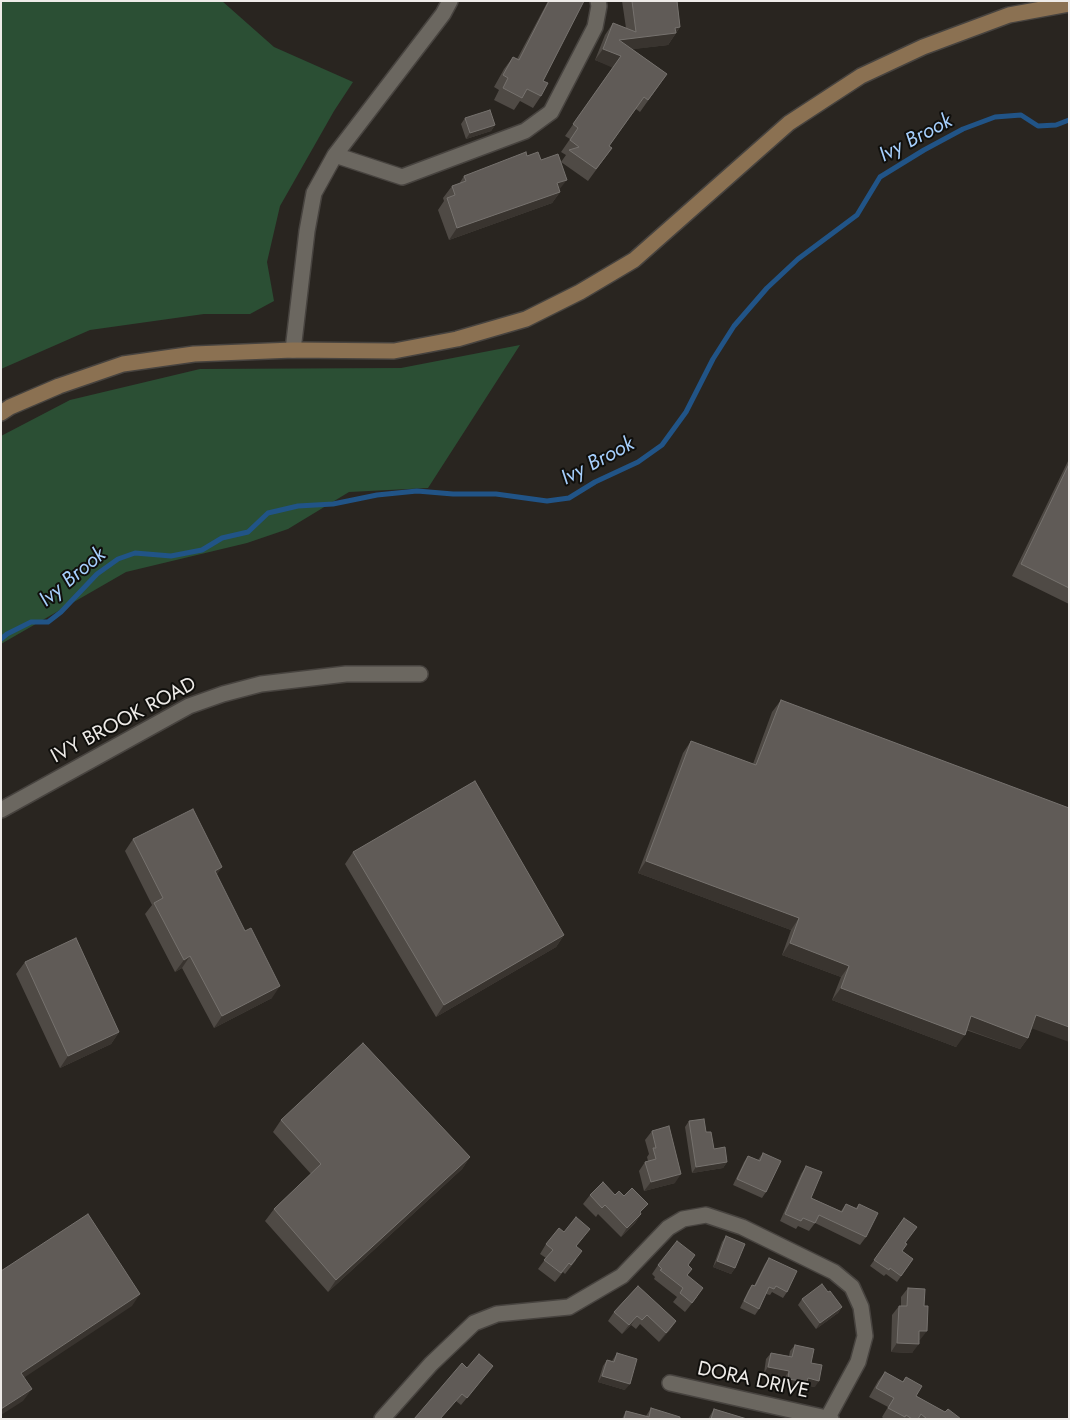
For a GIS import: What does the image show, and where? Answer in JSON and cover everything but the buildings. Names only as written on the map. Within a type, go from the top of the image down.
[{"type":"main road","points":[[1,412],[58,386],[123,364],[194,354],[293,350],[394,351],[457,339],[526,319],[580,292],[634,260],[788,123],[861,76],[923,47],[1009,15],[1069,4]]},
{"type":"street","points":[[293,350],[307,231],[314,193],[335,155],[443,14],[450,1]]},
{"type":"street","points":[[335,155],[402,177],[525,132],[551,112],[595,28],[599,6],[598,1]]},
{"type":"street","name":"IVY BROOK ROAD","points":[[1,810],[189,706],[222,694],[261,684],[346,674],[420,674]]},
{"type":"street","points":[[382,1419],[431,1364],[474,1323],[497,1314],[569,1307],[622,1276],[668,1228],[683,1219],[706,1215],[742,1227],[834,1272],[852,1286],[861,1307],[865,1336],[858,1362],[829,1418]]},
{"type":"street","name":"DORA DRIVE","points":[[670,1383],[829,1418]]},
{"type":"green space","points":[[1,1],[222,1],[274,47],[353,82],[334,111],[280,206],[267,262],[274,301],[250,314],[204,314],[90,330],[1,369]]},
{"type":"green space","points":[[520,345],[428,488],[349,492],[288,529],[247,543],[126,572],[1,644],[1,436],[70,400],[200,369],[401,368]]},
{"type":"waterway","name":"Ivy Brook","points":[[1,639],[31,622],[48,622],[61,612],[97,574],[118,559],[135,553],[171,556],[202,550],[222,538],[248,532],[268,513],[298,506],[333,504],[377,495],[417,491],[453,494],[496,494],[547,501],[569,498],[595,482],[638,462],[662,445],[686,412],[713,359],[734,326],[767,288],[798,259],[857,215],[880,177],[963,129],[995,117],[1021,115],[1038,126],[1056,125],[1069,120]]}]
